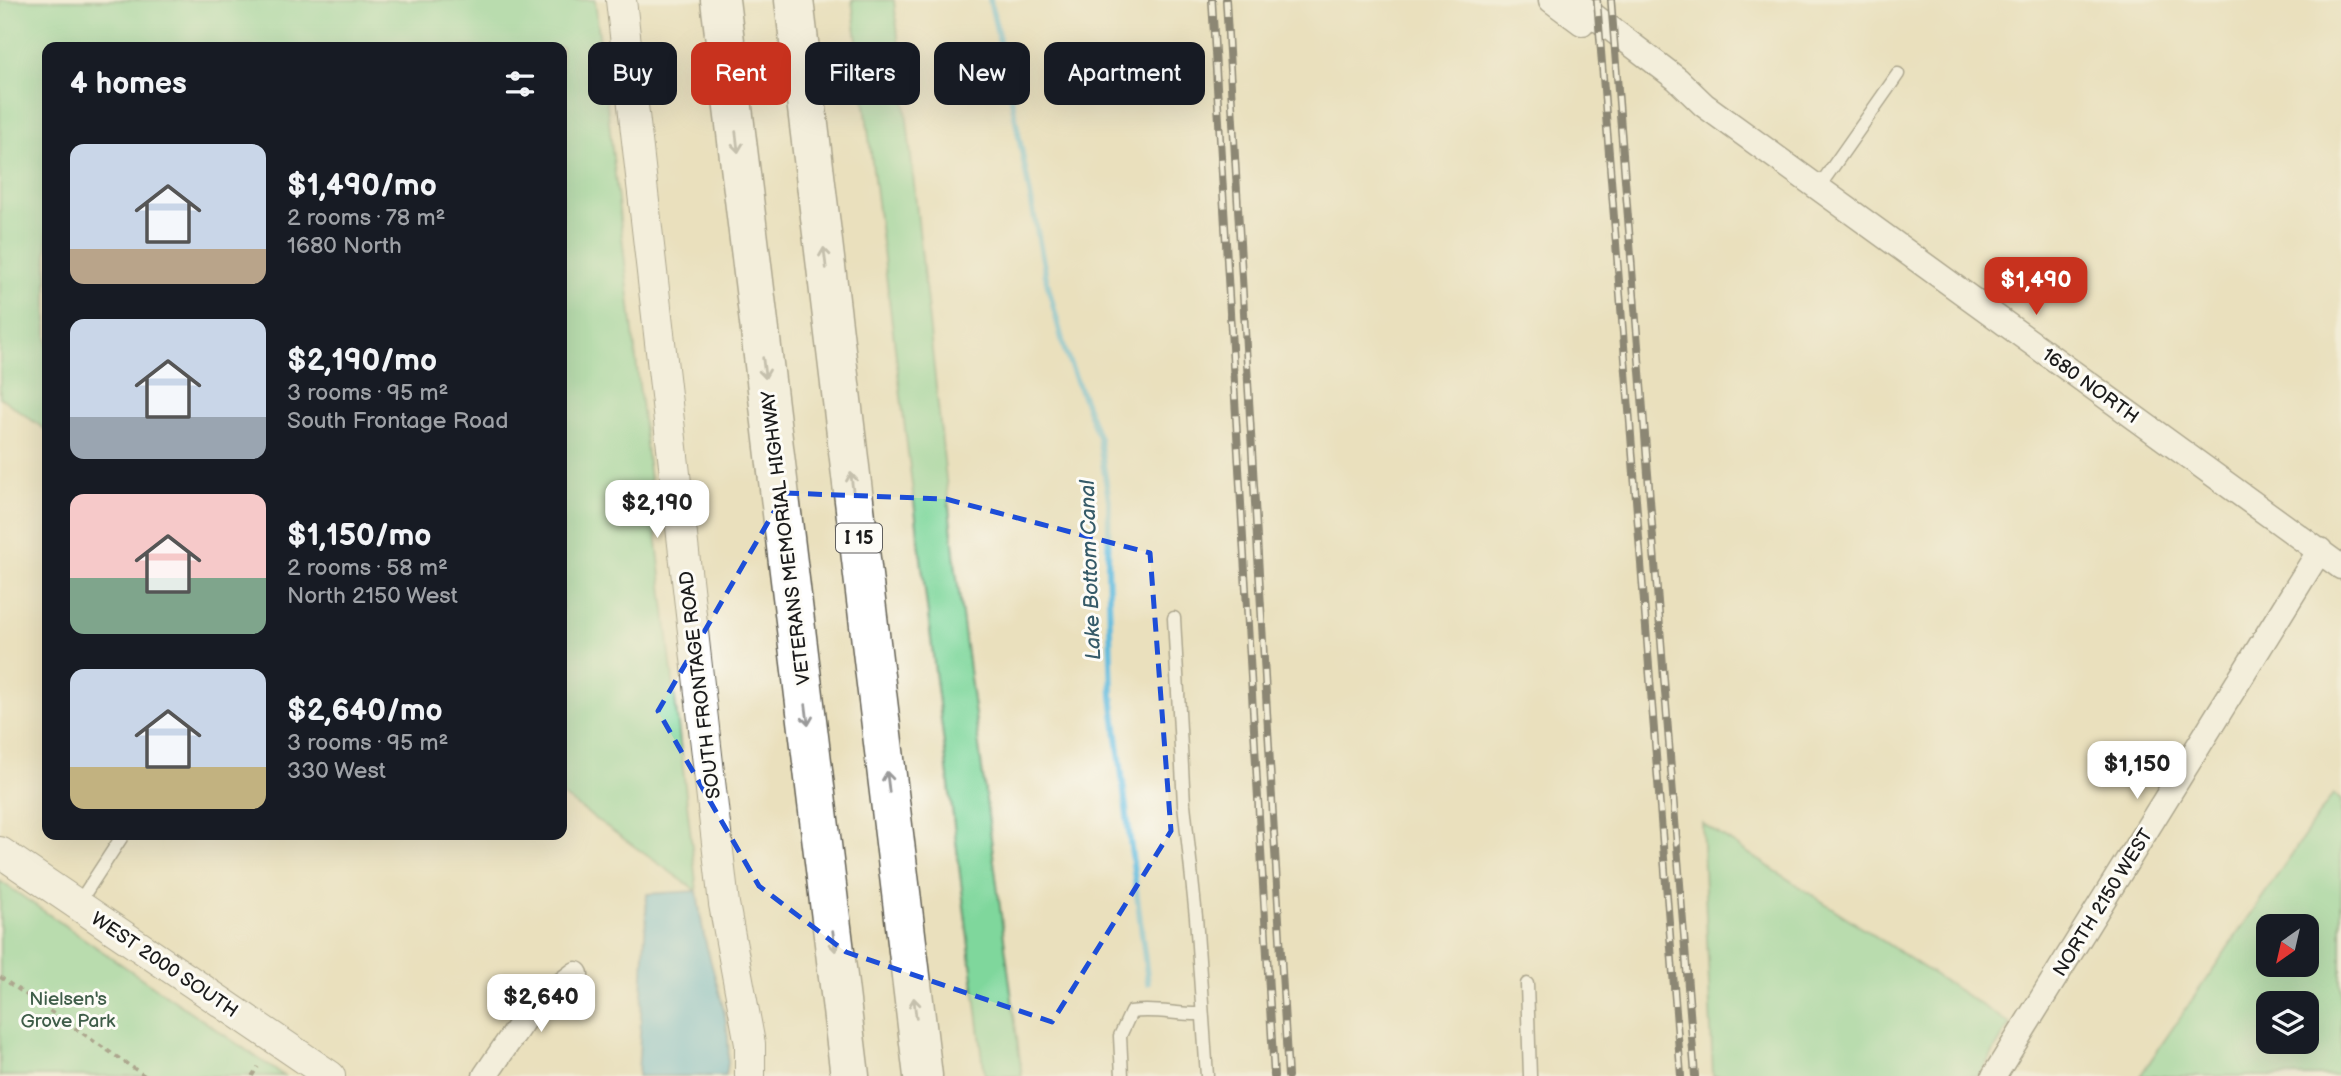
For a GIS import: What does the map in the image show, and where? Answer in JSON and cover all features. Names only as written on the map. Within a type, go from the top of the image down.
[{"type":"highway","name":"VETERANS MEMORIAL HIGHWAY","points":[[720,0],[850,1076]]},
{"type":"highway","name":"I 15","points":[[794,0],[923,1076]]},
{"type":"street","name":"SOUTH FRONTAGE ROAD","points":[[621,0],[724,904],[750,1044],[750,1076]]},
{"type":"street","name":"1680 NORTH","points":[[1551,0],[1662,84],[1703,105]]},
{"type":"street","name":"1680 NORTH","points":[[1573,0],[1676,79],[1703,105],[2341,567]]},
{"type":"street","name":"NORTH 2150 WEST","points":[[1994,1076],[2320,550]]},
{"type":"street","name":"WEST 2000 SOUTH","points":[[0,852],[330,1076]]},
{"type":"street","points":[[485,1076],[532,1007],[576,974]]},
{"type":"lane","points":[[1818,188],[1899,74]]},
{"type":"lane","points":[[1174,618],[1184,804],[1196,917],[1207,1076]]},
{"type":"lane","points":[[77,905],[120,840]]},
{"type":"lane","points":[[1527,984],[1530,1076]]},
{"type":"lane","points":[[1122,1076],[1120,1036],[1131,1012],[1144,1009],[1181,1015],[1202,1014]]},
{"type":"path","points":[[0,985],[2,978],[145,1076]]},
{"type":"path","points":[[252,1076],[258,1067]]},
{"type":"highlighted area","points":[[785,493],[946,499],[1150,553],[1171,831],[1052,1022],[846,952],[759,886],[658,711]]},
{"type":"green space","points":[[0,0],[595,0],[600,42],[588,42],[588,105],[607,105],[697,891],[567,799],[567,42],[42,42],[42,427],[0,397]]},
{"type":"green space","points":[[852,0],[894,0],[899,42],[857,42]]},
{"type":"green space","points":[[865,105],[905,105],[955,562],[1022,1076],[985,1076]]},
{"type":"green space","points":[[2333,794],[2341,800],[2341,1076],[2140,1076]]},
{"type":"green space","points":[[1702,823],[2010,1024],[1979,1076],[1713,1076]]},
{"type":"green space","name":"Nielsen's Grove Park","points":[[0,881],[284,1076],[0,1076]]},
{"type":"water","points":[[697,891],[704,935],[726,1022],[726,1076],[638,1076],[647,894]]},
{"type":"waterway","name":"Lake Bottom Canal","points":[[990,0],[1047,282],[1065,351],[1099,438],[1109,501],[1112,696],[1148,983]]},
{"type":"railway","points":[[1212,0],[1274,1076]]},
{"type":"railway","points":[[1226,0],[1288,1076]]},
{"type":"railway","points":[[1597,0],[1681,1076]]},
{"type":"railway","points":[[1611,0],[1695,1076]]}]
